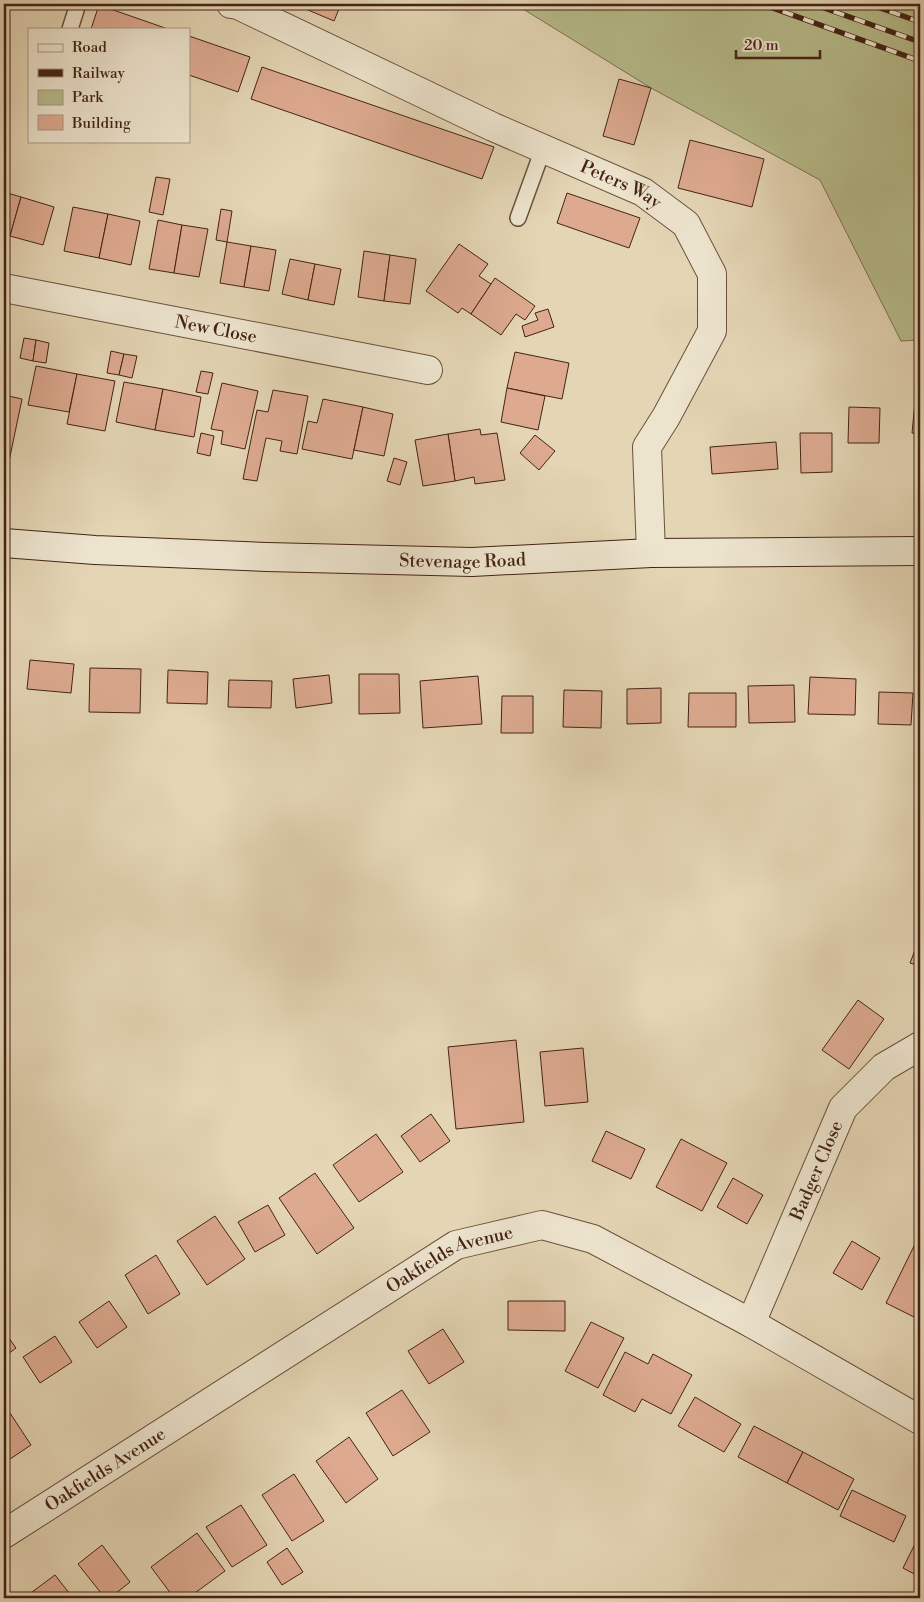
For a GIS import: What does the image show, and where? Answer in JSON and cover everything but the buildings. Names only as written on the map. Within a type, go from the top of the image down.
[{"type":"street","name":"Peters Way","points":[[231,4],[493,127],[643,192],[686,224],[712,274],[712,331],[666,417],[647,447],[651,553]]},
{"type":"street","name":"New Close","points":[[4,288],[428,370]]},
{"type":"street","name":"Stevenage Road","points":[[4,544],[95,550],[267,557],[472,562],[651,553],[920,551]]},
{"type":"street","name":"Badger Close","points":[[751,1323],[843,1108],[884,1067],[920,1046]]},
{"type":"street","name":"Oakfields Avenue","points":[[4,1534],[456,1245],[542,1225],[593,1239],[751,1323],[920,1420]]},
{"type":"lane","points":[[70,28],[78,4]]},
{"type":"lane","points":[[518,218],[543,149]]},
{"type":"green space","points":[[515,4],[920,4],[920,340],[901,341],[820,180],[651,88]]},
{"type":"railway","points":[[762,4],[920,61]]},
{"type":"railway","points":[[813,4],[920,42]]},
{"type":"railway","points":[[869,4],[920,22]]}]
